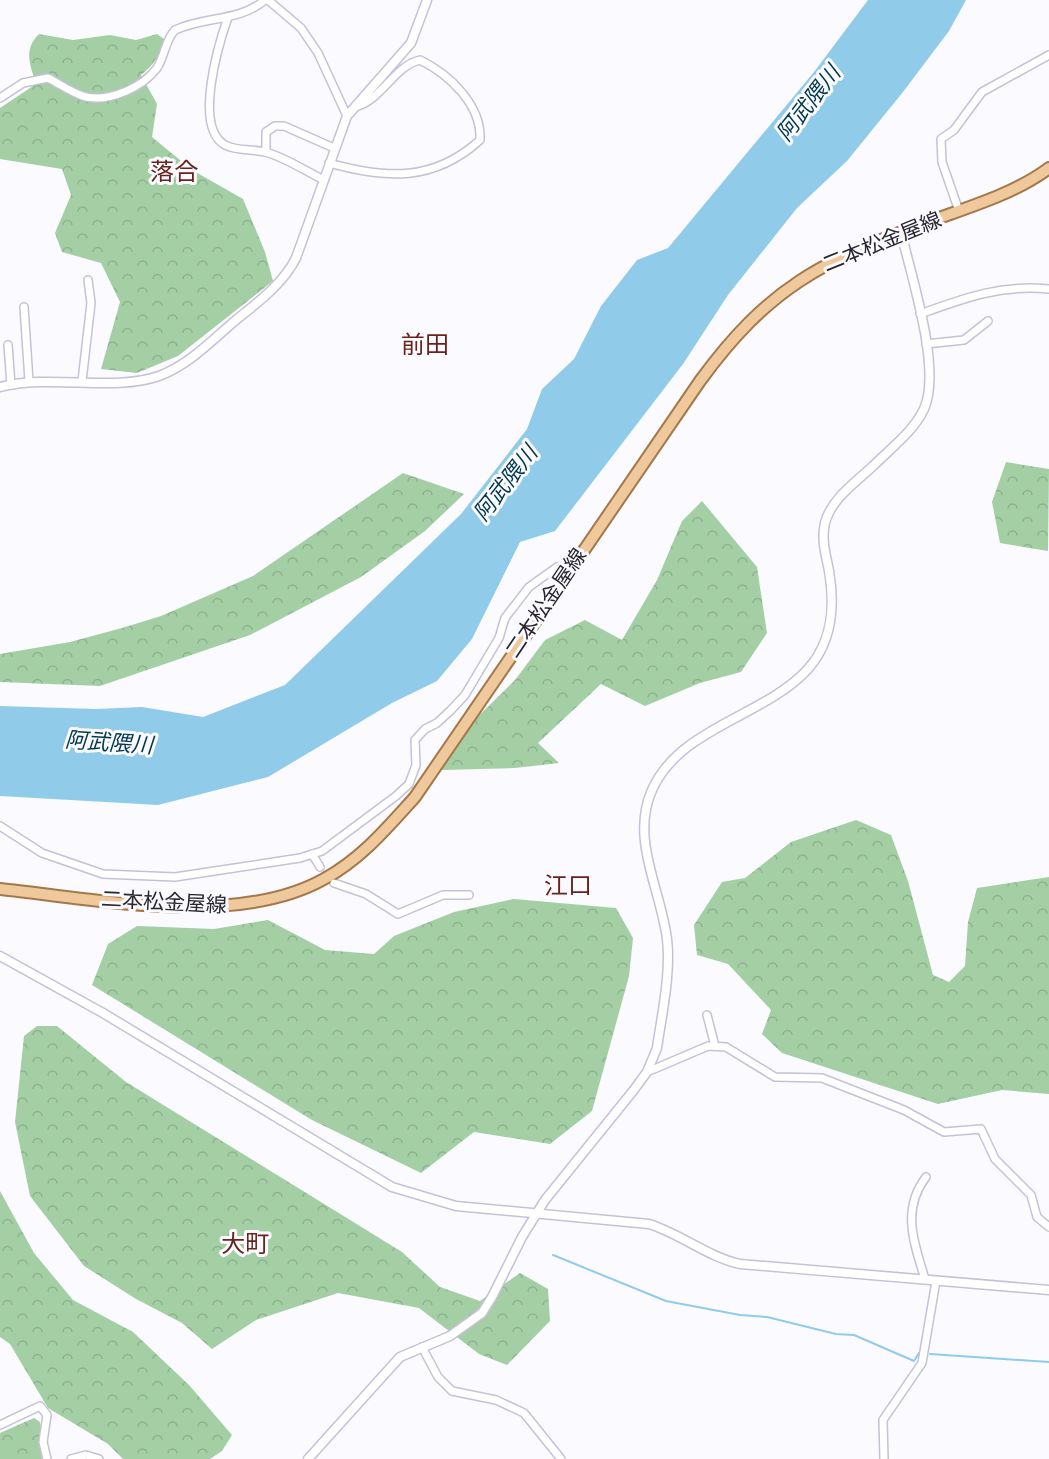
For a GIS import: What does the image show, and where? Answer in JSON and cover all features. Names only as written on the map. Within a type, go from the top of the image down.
[{"type":"main road","name":"二本松金屋線","points":[[0,889],[197,908],[243,905],[276,897],[323,880],[370,848],[415,797],[700,381],[751,318],[793,283],[818,267],[1012,189],[1049,168]]},
{"type":"street","points":[[0,98],[23,83],[48,78],[84,96],[97,98],[120,93],[141,82],[157,68],[170,35],[175,30],[188,24],[244,14],[266,0],[301,28],[350,112]]},
{"type":"street","points":[[0,387],[29,381],[150,378],[189,359],[261,300],[292,266],[334,148],[350,112],[411,43],[427,0]]},
{"type":"street","points":[[228,17],[211,70],[210,93],[214,133],[226,146],[266,152],[324,180]]},
{"type":"street","points":[[959,211],[942,162],[941,139],[954,130],[982,92],[1049,55]]},
{"type":"street","points":[[329,163],[360,172],[397,176],[442,166],[480,140],[478,123],[470,104],[453,83],[420,60],[408,66],[367,103],[350,112]]},
{"type":"street","points":[[266,152],[266,132],[276,126],[284,126],[334,148]]},
{"type":"street","points":[[308,1459],[400,1357],[450,1336],[482,1312],[536,1213],[647,1072],[657,1048],[668,955],[665,928],[645,840],[645,816],[651,791],[663,770],[678,754],[796,680],[816,659],[829,631],[833,605],[823,537],[828,514],[840,498],[890,450],[923,412],[930,383],[926,344],[901,232]]},
{"type":"street","points":[[82,381],[91,303],[88,280]]},
{"type":"street","points":[[920,314],[987,291],[1008,287],[1049,289]]},
{"type":"street","points":[[24,307],[29,381]]},
{"type":"street","points":[[926,344],[970,338],[988,321]]},
{"type":"street","points":[[8,345],[11,384]]},
{"type":"street","points":[[0,826],[42,853],[103,874],[175,877],[300,858],[312,854],[331,845],[403,790],[416,765],[415,740],[425,729],[437,723],[465,695],[499,638],[505,618],[517,601],[529,587],[557,567],[568,571]]},
{"type":"street","points":[[312,854],[320,867]]},
{"type":"street","points":[[334,883],[366,894],[398,914],[443,895],[469,895]]},
{"type":"street","points":[[0,956],[103,1013],[392,1187],[456,1206],[649,1224],[671,1232],[726,1261],[740,1264],[1049,1290]]},
{"type":"street","points":[[707,1015],[715,1046]]},
{"type":"street","points":[[647,1072],[701,1049],[715,1046],[726,1047],[775,1077],[822,1078],[891,1104],[944,1132],[981,1129],[995,1159],[1031,1194],[1037,1217],[1049,1227]]},
{"type":"street","points":[[925,1279],[910,1230],[915,1193],[926,1176]]},
{"type":"street","points":[[885,1459],[883,1420],[922,1363],[936,1281]]},
{"type":"street","points":[[422,1347],[438,1377],[453,1391],[496,1400],[524,1413],[561,1459]]},
{"type":"street","points":[[0,1425],[40,1406],[47,1415],[44,1442],[47,1459]]},
{"type":"street","points":[[71,1459],[86,1455],[99,1459]]},
{"type":"green space","points":[[39,34],[73,40],[110,35],[136,40],[157,34],[164,39],[156,59],[141,75],[157,104],[152,137],[192,170],[243,199],[265,252],[273,281],[178,356],[137,373],[101,369],[120,302],[101,263],[62,252],[55,233],[71,195],[62,169],[0,159],[0,108],[36,84],[29,52]]},
{"type":"green space","points":[[1006,462],[1049,469],[1048,551],[1000,543],[992,502]]},
{"type":"green space","points":[[403,473],[464,494],[425,531],[361,577],[250,635],[100,686],[0,682],[0,654],[70,642],[161,616],[253,576]]},
{"type":"green space","points":[[702,501],[757,567],[767,633],[741,672],[700,683],[645,706],[601,684],[538,743],[559,763],[515,768],[442,770],[447,747],[515,680],[545,640],[585,620],[622,640],[657,580],[682,521]]},
{"type":"green space","points":[[856,820],[891,835],[908,881],[933,975],[949,982],[965,966],[968,922],[977,888],[1049,877],[1049,1094],[1002,1090],[938,1104],[782,1053],[762,1034],[771,1010],[728,964],[697,955],[694,925],[722,882],[745,878],[791,842]]},
{"type":"green space","points":[[514,899],[616,908],[633,938],[629,976],[592,1111],[550,1144],[474,1132],[421,1173],[312,1120],[92,985],[108,944],[137,926],[214,929],[268,920],[325,950],[374,954],[394,936],[454,912]]},
{"type":"green space","points":[[37,1026],[57,1026],[126,1082],[402,1252],[440,1287],[480,1301],[520,1273],[548,1289],[550,1321],[507,1365],[479,1354],[419,1308],[338,1293],[256,1320],[212,1349],[182,1323],[136,1299],[84,1266],[30,1196],[15,1122],[24,1036]]},
{"type":"green space","points":[[0,1191],[34,1253],[73,1300],[133,1332],[189,1385],[232,1435],[222,1451],[210,1459],[123,1459],[108,1444],[48,1408],[10,1344],[0,1337]]},
{"type":"green space","points":[[34,1418],[40,1422],[45,1459],[0,1459],[0,1433]]},
{"type":"water","name":"阿武隈川","points":[[868,0],[966,0],[949,31],[903,92],[847,161],[797,208],[728,295],[683,364],[555,531],[520,542],[472,639],[437,681],[392,703],[268,777],[158,805],[0,796],[0,706],[96,709],[142,707],[203,717],[285,685],[461,514],[527,429],[542,389],[574,359],[601,306],[637,260],[668,248],[814,72]]},
{"type":"waterway","points":[[553,1255],[666,1301],[740,1315],[767,1317],[836,1334],[854,1335],[914,1361],[919,1353]]},
{"type":"waterway","points":[[930,1354],[1049,1362]]},
{"type":"district","name":"落合","points":[[174,172]]},
{"type":"district","name":"前田","points":[[425,345]]},
{"type":"district","name":"江口","points":[[568,886]]},
{"type":"district","name":"大町","points":[[245,1244]]}]
